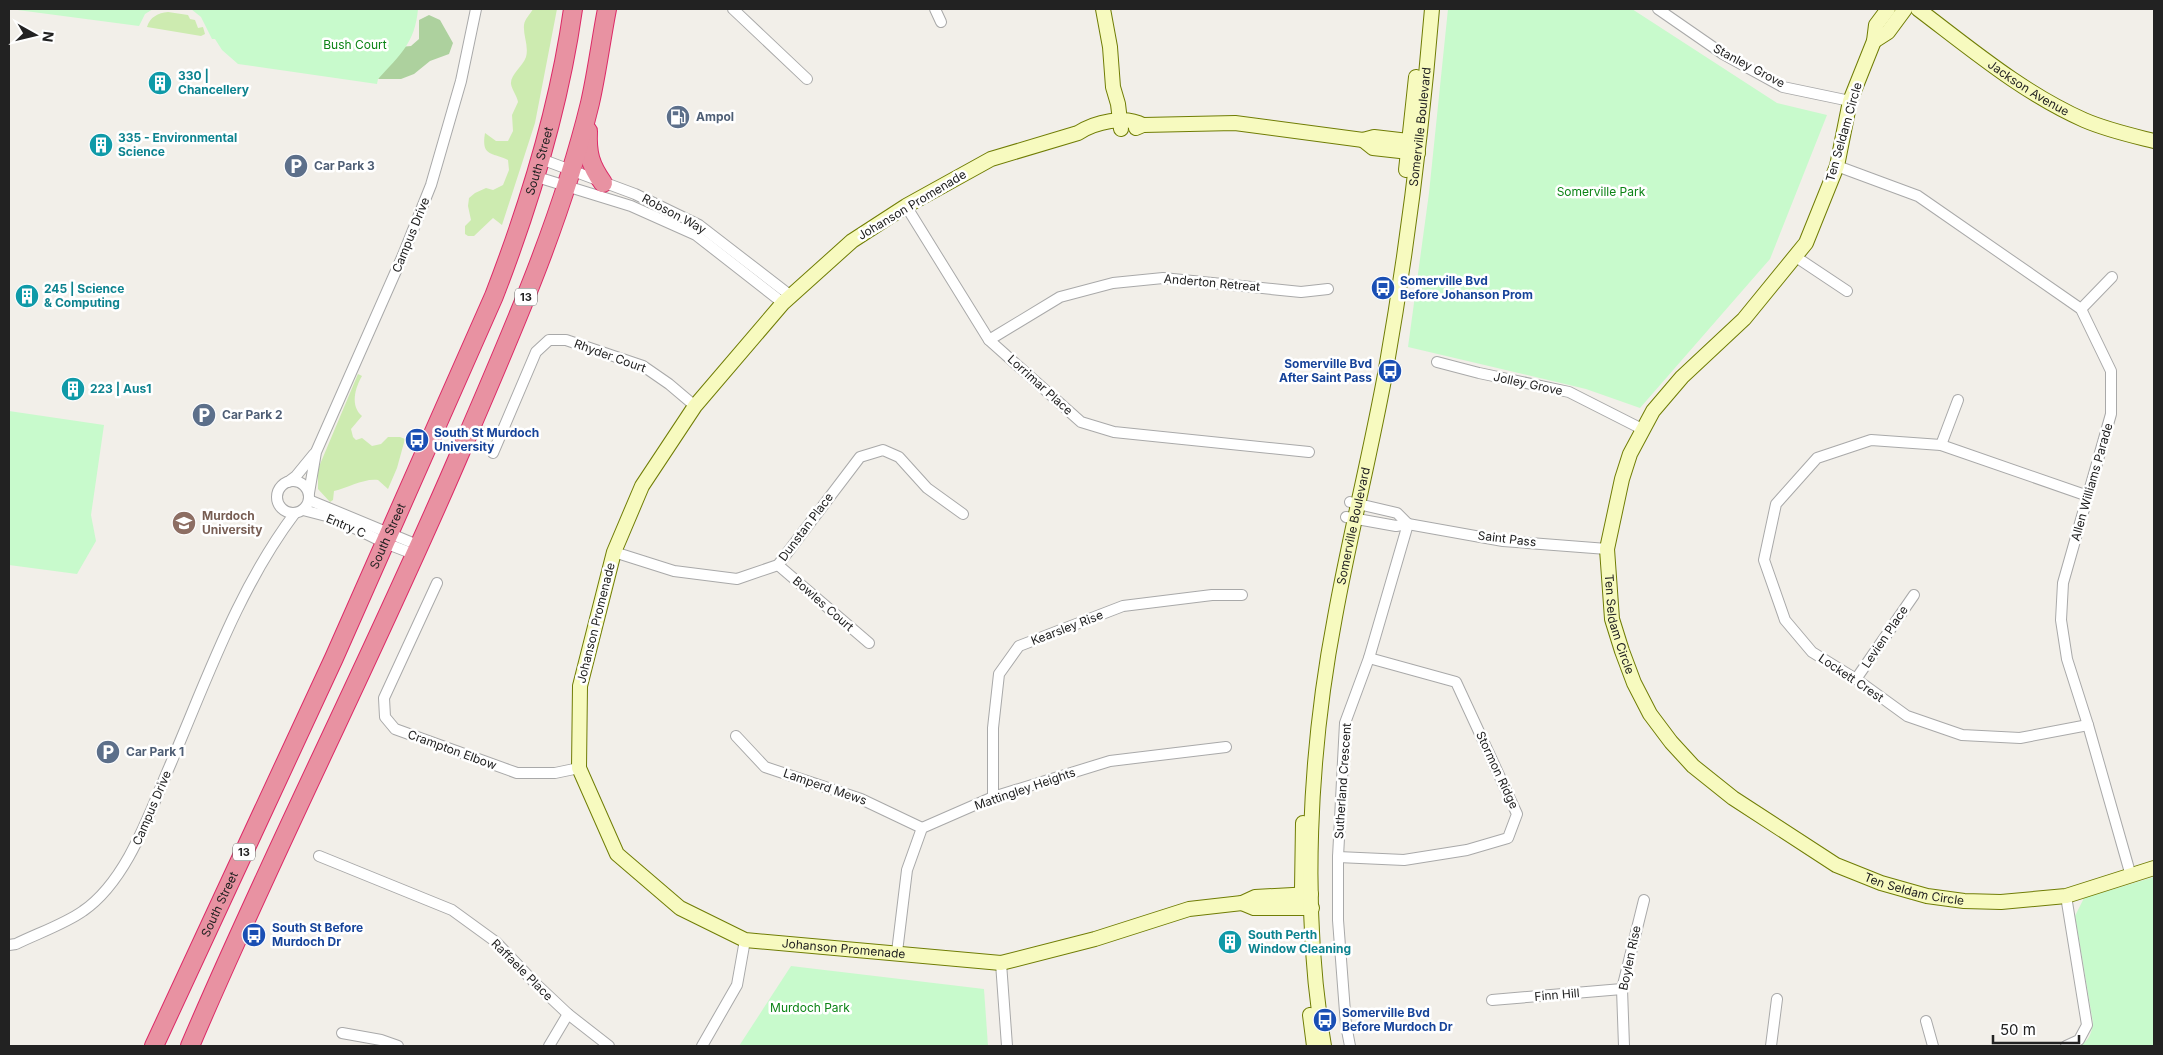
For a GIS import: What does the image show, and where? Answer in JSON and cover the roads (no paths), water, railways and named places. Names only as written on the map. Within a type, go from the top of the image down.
[{"type":"highway","name":"South Street","points":[[154,1046],[387,538],[494,296],[517,237],[537,177],[562,75],[573,9]]},
{"type":"highway","name":"13","points":[[190,1046],[226,962],[418,551],[521,310],[568,178],[590,103],[607,9]]},
{"type":"highway","points":[[590,103],[587,151],[603,183]]},
{"type":"highway","points":[[202,1046],[216,1014],[226,962]]},
{"type":"street","name":"Campus Drive","points":[[9,945],[16,944],[84,911],[107,888],[137,846],[230,626],[276,538],[299,512],[309,496],[316,452],[403,255],[430,185],[447,134],[461,82],[476,9]]},
{"type":"street","points":[[733,9],[807,80]]},
{"type":"street","points":[[935,9],[941,22]]},
{"type":"street","points":[[1103,9],[1110,47],[1113,87],[1109,104],[1116,126]]},
{"type":"street","name":"Somerville Boulevard","points":[[1414,147],[1423,9]]},
{"type":"street","name":"Somerville Boulevard","points":[[1314,1046],[1307,988],[1307,901],[1314,767],[1320,709],[1350,517],[1386,370],[1432,9]]},
{"type":"street","name":"Stanley Grove","points":[[1658,9],[1723,54],[1783,87],[1850,101]]},
{"type":"street","name":"Ten Seldam Circle","points":[[1888,9],[1876,25],[1874,41],[1850,101],[1837,166],[1806,243],[1744,319],[1682,377],[1653,411],[1642,429],[1622,479],[1607,549],[1612,619],[1634,682],[1650,714],[1671,742],[1693,766],[1733,798],[1836,865],[1904,891],[1945,899],[1992,902],[2066,896],[2154,868]]},
{"type":"street","name":"Ten Seldam Circle","points":[[1874,41],[1888,32],[1905,9]]},
{"type":"street","name":"Jackson Avenue","points":[[1918,9],[2003,73],[2048,102],[2094,124],[2154,141]]},
{"type":"street","name":"Jackson Avenue","points":[[1931,9],[2020,75],[2057,98],[2116,123],[2154,133]]},
{"type":"street","name":"Johanson Promenade","points":[[1307,901],[1254,908],[1242,903],[1189,909],[1095,939],[1001,963],[897,952],[745,940],[680,908],[617,854],[579,768],[580,686],[614,552],[642,486],[695,406],[787,300],[852,241],[906,206],[991,158],[1078,133],[1090,125],[1116,126],[1133,120],[1143,125],[1235,123],[1363,140],[1373,148],[1414,147]]},
{"type":"street","name":"Robson Way","points":[[541,159],[568,178],[696,235],[787,300]]},
{"type":"street","name":"Allen Williams Parade","points":[[1837,166],[1918,196],[2081,309],[2097,338],[2111,371],[2111,414],[2063,583],[2061,620],[2067,659],[2131,876]]},
{"type":"street","name":"Robson Way","points":[[537,177],[568,178],[603,183],[635,194],[699,225],[787,300]]},
{"type":"street","name":"Lorrimar Place","points":[[906,206],[989,340],[1081,422],[1114,432],[1309,452]]},
{"type":"street","points":[[1796,257],[1847,291]]},
{"type":"street","points":[[2081,309],[2112,277]]},
{"type":"street","name":"Anderton Retreat","points":[[989,340],[1060,297],[1113,283],[1162,278],[1301,292],[1328,289]]},
{"type":"street","name":"Rhyder Court","points":[[493,453],[536,352],[549,340],[566,340],[643,366],[669,384],[695,406]]},
{"type":"street","name":"Jolley Grove","points":[[1438,362],[1479,373],[1569,392],[1642,429]]},
{"type":"street","points":[[1941,444],[1958,400]]},
{"type":"street","name":"Lockett Crest","points":[[2088,496],[1941,444],[1871,440],[1817,458],[1776,504],[1764,560],[1785,620],[1812,652],[1856,679],[1907,716],[1962,735],[2020,738],[2088,725]]},
{"type":"street","name":"Dunstan Place","points":[[614,552],[674,570],[737,579],[778,565],[860,457],[883,450],[899,457],[927,488],[963,514]]},
{"type":"street","name":"Campus Drive","points":[[276,538],[282,509],[277,497],[279,491],[296,476],[316,452]]},
{"type":"street","points":[[288,482],[300,483],[309,496]]},
{"type":"street","name":"Entry C","points":[[309,496],[387,538]]},
{"type":"street","name":"Saint Pass","points":[[1354,502],[1397,512],[1408,524]]},
{"type":"street","points":[[282,509],[290,513],[299,512]]},
{"type":"street","name":"Entry C","points":[[299,512],[334,518],[418,551]]},
{"type":"street","name":"Saint Pass","points":[[1350,517],[1396,526],[1408,524],[1503,541],[1607,549]]},
{"type":"street","name":"Sutherland Crescent","points":[[1350,1046],[1346,1025],[1338,920],[1338,857],[1345,723],[1369,658],[1408,524]]},
{"type":"street","name":"Bowles Court","points":[[778,565],[869,643]]},
{"type":"street","name":"Crampton Elbow","points":[[437,583],[384,698],[384,717],[395,729],[517,773],[554,773],[579,768]]},
{"type":"street","name":"Kearsley Rise","points":[[993,797],[993,728],[999,674],[1019,646],[1123,606],[1212,595],[1242,595]]},
{"type":"street","name":"Levien Place","points":[[1856,679],[1914,595]]},
{"type":"street","name":"Stormon Ridge","points":[[1338,857],[1404,860],[1467,850],[1508,838],[1517,814],[1456,682],[1369,658]]},
{"type":"street","name":"Lamperd Mews","points":[[736,736],[765,767],[861,799],[922,828]]},
{"type":"street","name":"Mattingley Heights","points":[[922,828],[993,797],[1110,761],[1226,747]]},
{"type":"street","points":[[897,952],[907,870],[922,828]]},
{"type":"street","name":"Raffaele Place","points":[[319,856],[452,910],[496,942],[568,1014],[609,1046]]},
{"type":"street","points":[[2066,896],[2086,1025],[2078,1040],[2066,1046]]},
{"type":"street","name":"Boylen Rise","points":[[1624,1046],[1622,989],[1644,900]]},
{"type":"street","name":"Somerville Boulevard","points":[[1307,901],[1324,1046]]},
{"type":"street","points":[[702,1046],[737,985],[745,940]]},
{"type":"street","points":[[1001,963],[1006,1046]]},
{"type":"street","name":"Finn Hill","points":[[1492,1000],[1622,989]]},
{"type":"street","points":[[1771,1046],[1777,999]]},
{"type":"street","points":[[549,1046],[568,1014]]},
{"type":"street","points":[[1926,1021],[1933,1046]]},
{"type":"street","points":[[342,1033],[372,1038],[398,1046]]},
{"type":"place","name":"330 | Chancellery","points":[[160,83]]},
{"type":"place","name":"Ampol","points":[[678,117]]},
{"type":"place","name":"335 - Environmental Science","points":[[101,145]]},
{"type":"place","name":"Car Park 3","points":[[296,166]]},
{"type":"place","name":"Somerville Bvd Before Johanson Prom","points":[[1383,288]]},
{"type":"place","name":"245 | Science & Computing","points":[[27,296]]},
{"type":"place","name":"Somerville Bvd After Saint Pass","points":[[1390,371]]},
{"type":"place","name":"223 | Aus1","points":[[73,389]]},
{"type":"place","name":"Car Park 2","points":[[204,415]]},
{"type":"place","name":"South St Murdoch University","points":[[417,440]]},
{"type":"place","name":"Murdoch University","points":[[184,523]]},
{"type":"place","name":"Car Park 1","points":[[108,752]]},
{"type":"place","name":"South St Before Murdoch Dr","points":[[254,935]]},
{"type":"place","name":"South Perth Window Cleaning","points":[[1230,942]]},
{"type":"place","name":"Somerville Bvd Before Murdoch Dr","points":[[1325,1020]]},
{"type":"park label","name":"Bush Court","points":[[355,45]]},
{"type":"park label","name":"Somerville Park","points":[[1601,192]]},
{"type":"park label","name":"Murdoch Park","points":[[810,1008]]}]
